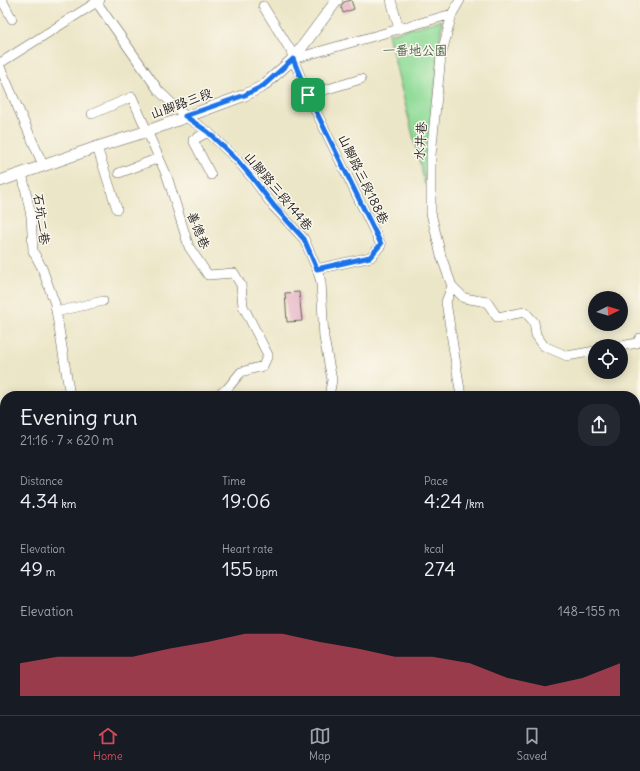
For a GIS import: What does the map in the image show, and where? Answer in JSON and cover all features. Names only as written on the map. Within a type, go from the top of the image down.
[{"type":"main road","name":"山腳路三段","points":[[0,180],[148,131],[245,95],[263,86],[293,59],[337,0]]},
{"type":"street","points":[[2,0],[12,19]]},
{"type":"street","points":[[391,0],[399,29]]},
{"type":"street","name":"水井巷","points":[[460,0],[452,14],[441,56],[431,155],[431,213],[440,256],[452,286],[464,298],[487,302],[497,316],[525,312],[534,322],[536,335],[544,346],[567,356],[588,352]]},
{"type":"street","points":[[0,63],[97,1]]},
{"type":"street","name":"山腳路三段144巷","points":[[97,1],[159,91],[185,116],[208,132],[237,160],[274,206],[304,239],[321,282],[324,338],[332,380],[330,391]]},
{"type":"street","name":"山腳路三段188巷","points":[[263,6],[291,51],[308,95],[381,244],[370,257],[317,269]]},
{"type":"street","points":[[293,59],[452,14]]},
{"type":"street","points":[[0,67],[43,165]]},
{"type":"street","points":[[308,95],[361,80]]},
{"type":"street","name":"善德巷","points":[[92,114],[132,97],[148,131],[172,190],[190,247],[208,275],[234,274],[240,286],[243,306],[268,355],[263,366],[241,372],[224,391]]},
{"type":"street","points":[[208,132],[193,140],[211,175]]},
{"type":"street","points":[[97,147],[117,209]]},
{"type":"street","points":[[119,173],[159,158]]},
{"type":"street","name":"石坑二巷","points":[[22,173],[31,216],[33,251],[42,268],[55,304],[69,391]]},
{"type":"street","points":[[452,286],[446,302],[460,391]]},
{"type":"street","points":[[56,312],[103,301]]},
{"type":"street","points":[[628,345],[637,343],[640,338]]},
{"type":"green space","name":"一番地公園","points":[[442,20],[425,185],[388,34]]},
{"type":"building","points":[[351,0],[354,9],[343,13],[341,6],[344,2]]},
{"type":"building","points":[[299,292],[302,321],[287,322],[285,293]]},
{"type":"route","points":[[293,59],[308,95],[381,244],[370,257],[317,269],[304,239],[274,206],[237,160],[208,132],[185,116],[245,95],[263,86],[293,59]]}]
